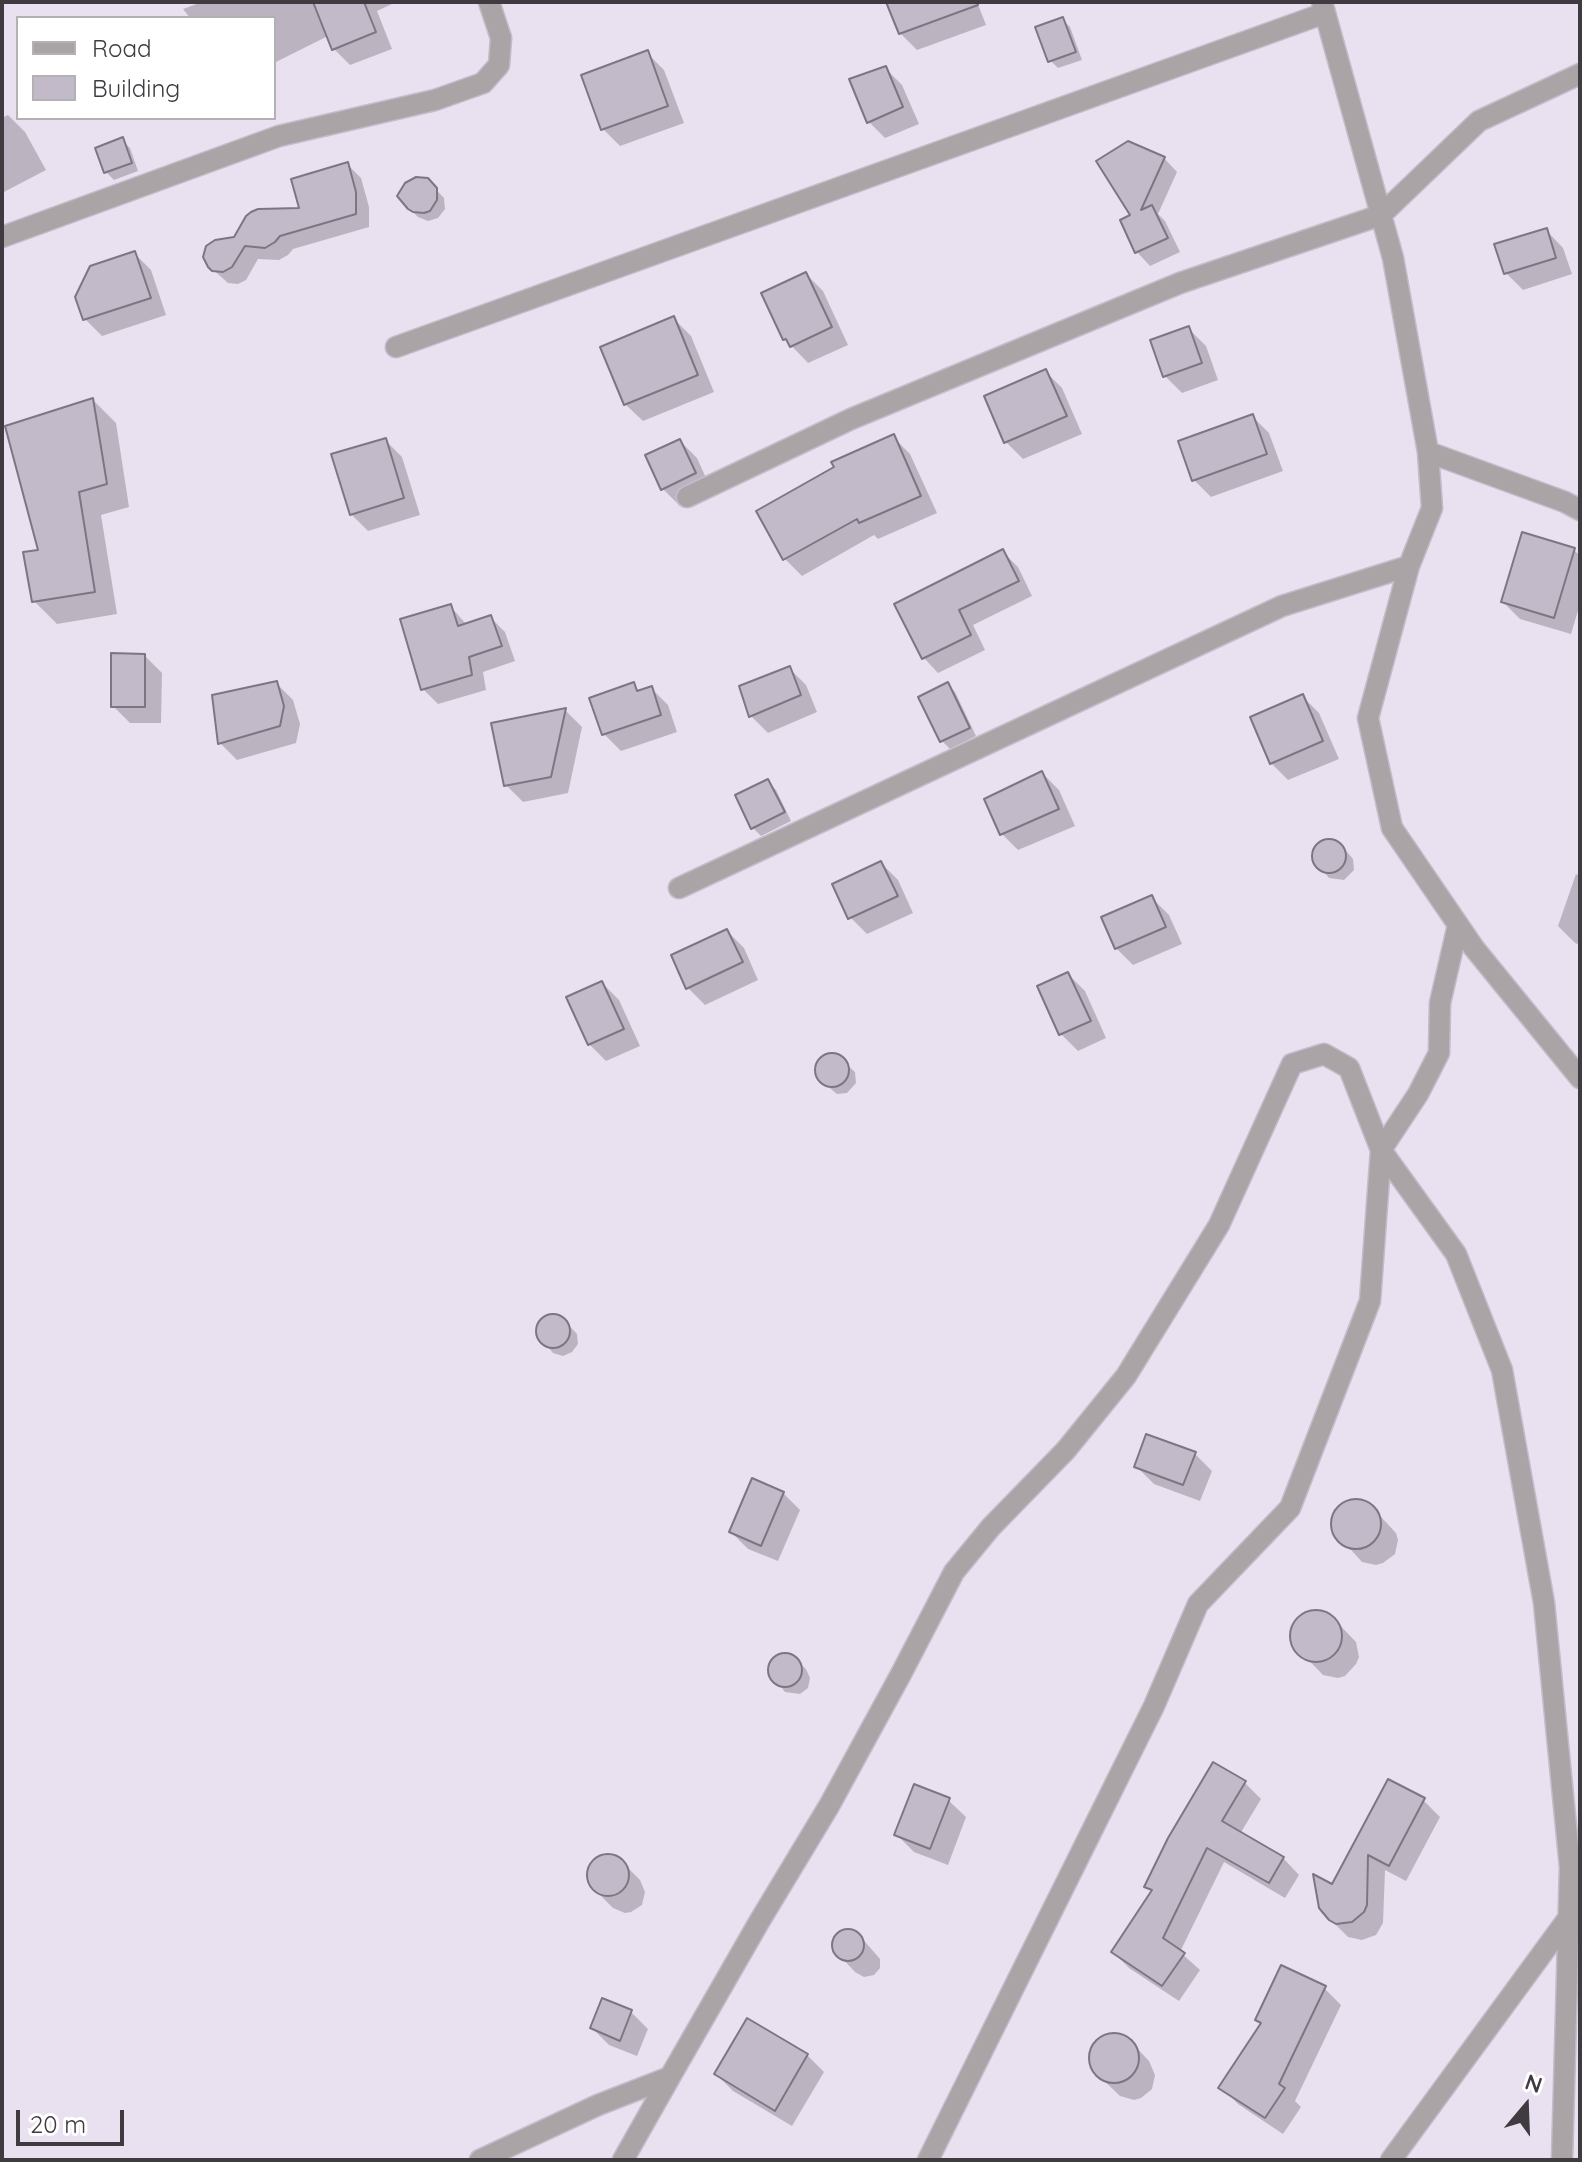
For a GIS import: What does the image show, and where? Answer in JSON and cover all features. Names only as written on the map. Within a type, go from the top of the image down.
[{"type":"street","points":[[2,237],[279,136],[435,100],[483,83],[499,65],[501,38],[489,2]]},
{"type":"street","points":[[396,347],[1324,7],[1393,258],[1428,452],[1432,508],[1409,566],[1368,718],[1392,828],[1474,948],[1578,1074]]},
{"type":"street","points":[[687,497],[851,419],[1180,283],[1381,215],[1479,121],[1580,75]]},
{"type":"street","points":[[1428,452],[1580,510]]},
{"type":"street","points":[[679,888],[1282,606],[1409,566]]},
{"type":"street","points":[[928,2160],[1154,1706],[1198,1604],[1290,1508],[1370,1301],[1381,1150],[1418,1094],[1439,1053],[1440,1003],[1458,925]]},
{"type":"street","points":[[623,2160],[829,1806],[954,1572],[991,1527],[1066,1450],[1126,1376],[1219,1225],[1292,1064],[1324,1054],[1349,1068],[1381,1150],[1456,1254],[1502,1370],[1544,1603],[1570,1867],[1562,2160]]},
{"type":"street","points":[[1391,2160],[1569,1917]]},
{"type":"street","points":[[480,2160],[598,2105],[670,2077]]},
{"type":"building","points":[[313,2],[364,2],[376,32],[332,50]]},
{"type":"building","points":[[886,2],[977,2],[978,5],[899,34]]},
{"type":"building","points":[[1063,17],[1076,52],[1048,62],[1035,27]]},
{"type":"building","points":[[648,50],[668,106],[601,130],[581,75]]},
{"type":"building","points":[[886,66],[903,107],[867,123],[849,79]]},
{"type":"building","points":[[123,137],[132,163],[104,173],[95,148]]},
{"type":"building","points":[[1128,141],[1165,157],[1141,210],[1152,205],[1168,238],[1135,253],[1120,220],[1130,215],[1096,161]]},
{"type":"building","points":[[348,162],[356,192],[356,214],[280,236],[265,248],[245,246],[232,267],[223,272],[212,271],[208,267],[203,257],[206,246],[215,240],[234,237],[251,212],[258,209],[299,208],[291,179]]},
{"type":"building","points":[[416,177],[428,178],[437,188],[437,200],[430,211],[424,213],[408,209],[397,196],[405,183]]},
{"type":"building","points":[[1547,228],[1556,258],[1504,274],[1494,244]]},
{"type":"building","points":[[135,251],[151,298],[83,320],[75,297],[90,266]]},
{"type":"building","points":[[806,272],[832,327],[790,347],[786,339],[783,340],[761,293]]},
{"type":"building","points":[[674,316],[698,375],[624,405],[600,347]]},
{"type":"building","points":[[1189,326],[1202,363],[1163,377],[1150,340]]},
{"type":"building","points":[[1046,369],[1067,416],[1004,443],[984,396]]},
{"type":"building","points":[[93,398],[107,484],[79,492],[95,592],[32,602],[23,552],[38,550],[5,426]]},
{"type":"building","points":[[1253,414],[1267,454],[1192,481],[1178,441]]},
{"type":"building","points":[[894,434],[921,496],[859,523],[857,519],[783,560],[756,511],[834,467],[831,462]]},
{"type":"building","points":[[386,438],[404,498],[350,515],[331,454]]},
{"type":"building","points":[[680,439],[696,473],[661,490],[645,455]]},
{"type":"building","points":[[1522,532],[1575,548],[1554,618],[1501,602]]},
{"type":"building","points":[[1003,549],[1019,581],[959,610],[971,635],[922,659],[894,604]]},
{"type":"building","points":[[451,604],[458,626],[491,615],[502,646],[469,657],[472,675],[421,690],[400,619]]},
{"type":"building","points":[[111,653],[145,654],[145,707],[111,707]]},
{"type":"building","points":[[790,666],[801,695],[749,717],[739,686]]},
{"type":"building","points":[[277,681],[284,706],[280,726],[218,744],[212,695]]},
{"type":"building","points":[[634,682],[637,691],[652,686],[661,715],[602,735],[589,698]]},
{"type":"building","points":[[948,682],[970,728],[940,742],[918,697]]},
{"type":"building","points":[[1303,694],[1323,741],[1270,764],[1250,717]]},
{"type":"building","points":[[566,708],[551,777],[504,786],[491,723]]},
{"type":"building","points":[[1042,771],[1059,809],[1000,835],[984,799]]},
{"type":"building","points":[[768,779],[785,812],[751,829],[735,795]]},
{"type":"building","points":[[1329,839],[1341,844],[1346,856],[1341,868],[1329,873],[1317,868],[1312,856],[1317,844]]},
{"type":"building","points":[[881,861],[898,896],[848,919],[832,884]]},
{"type":"building","points":[[1152,895],[1166,927],[1115,949],[1101,917]]},
{"type":"building","points":[[727,929],[743,962],[686,989],[671,955]]},
{"type":"building","points":[[1068,972],[1091,1021],[1059,1035],[1037,986]]},
{"type":"building","points":[[602,981],[624,1029],[588,1045],[566,997]]},
{"type":"building","points":[[832,1053],[844,1058],[849,1070],[844,1082],[832,1087],[820,1082],[815,1070],[820,1058]]},
{"type":"building","points":[[553,1314],[565,1319],[570,1331],[565,1343],[553,1348],[541,1343],[536,1331],[541,1319]]},
{"type":"building","points":[[1146,1434],[1196,1452],[1183,1485],[1134,1467]]},
{"type":"building","points":[[752,1478],[784,1492],[761,1546],[729,1532]]},
{"type":"building","points":[[1356,1499],[1374,1506],[1381,1524],[1374,1542],[1356,1549],[1338,1542],[1331,1524],[1338,1506]]},
{"type":"building","points":[[1316,1610],[1334,1618],[1342,1636],[1334,1654],[1316,1662],[1298,1654],[1290,1636],[1298,1618]]},
{"type":"building","points":[[785,1653],[797,1658],[802,1670],[797,1682],[785,1687],[773,1682],[768,1670],[773,1658]]},
{"type":"building","points":[[1213,1762],[1246,1781],[1222,1821],[1284,1857],[1269,1883],[1207,1848],[1163,1938],[1185,1953],[1162,1986],[1111,1952],[1152,1890],[1144,1887],[1168,1838]]},
{"type":"building","points":[[1388,1779],[1425,1798],[1389,1866],[1368,1855],[1367,1905],[1364,1912],[1352,1922],[1336,1924],[1319,1908],[1313,1874],[1332,1884]]},
{"type":"building","points":[[914,1784],[950,1798],[930,1849],[894,1835]]},
{"type":"building","points":[[608,1854],[623,1860],[629,1875],[623,1890],[608,1896],[593,1890],[587,1875],[593,1860]]},
{"type":"building","points":[[848,1929],[859,1934],[864,1945],[859,1956],[848,1961],[837,1956],[832,1945],[837,1934]]},
{"type":"building","points":[[1281,1965],[1326,1986],[1279,2084],[1285,2088],[1265,2118],[1218,2088],[1261,2023],[1255,2020]]},
{"type":"building","points":[[602,1998],[632,2010],[620,2041],[590,2028]]},
{"type":"building","points":[[747,2018],[808,2054],[775,2111],[714,2074]]},
{"type":"building","points":[[1114,2033],[1132,2040],[1139,2058],[1132,2076],[1114,2083],[1096,2076],[1089,2058],[1096,2040]]}]
